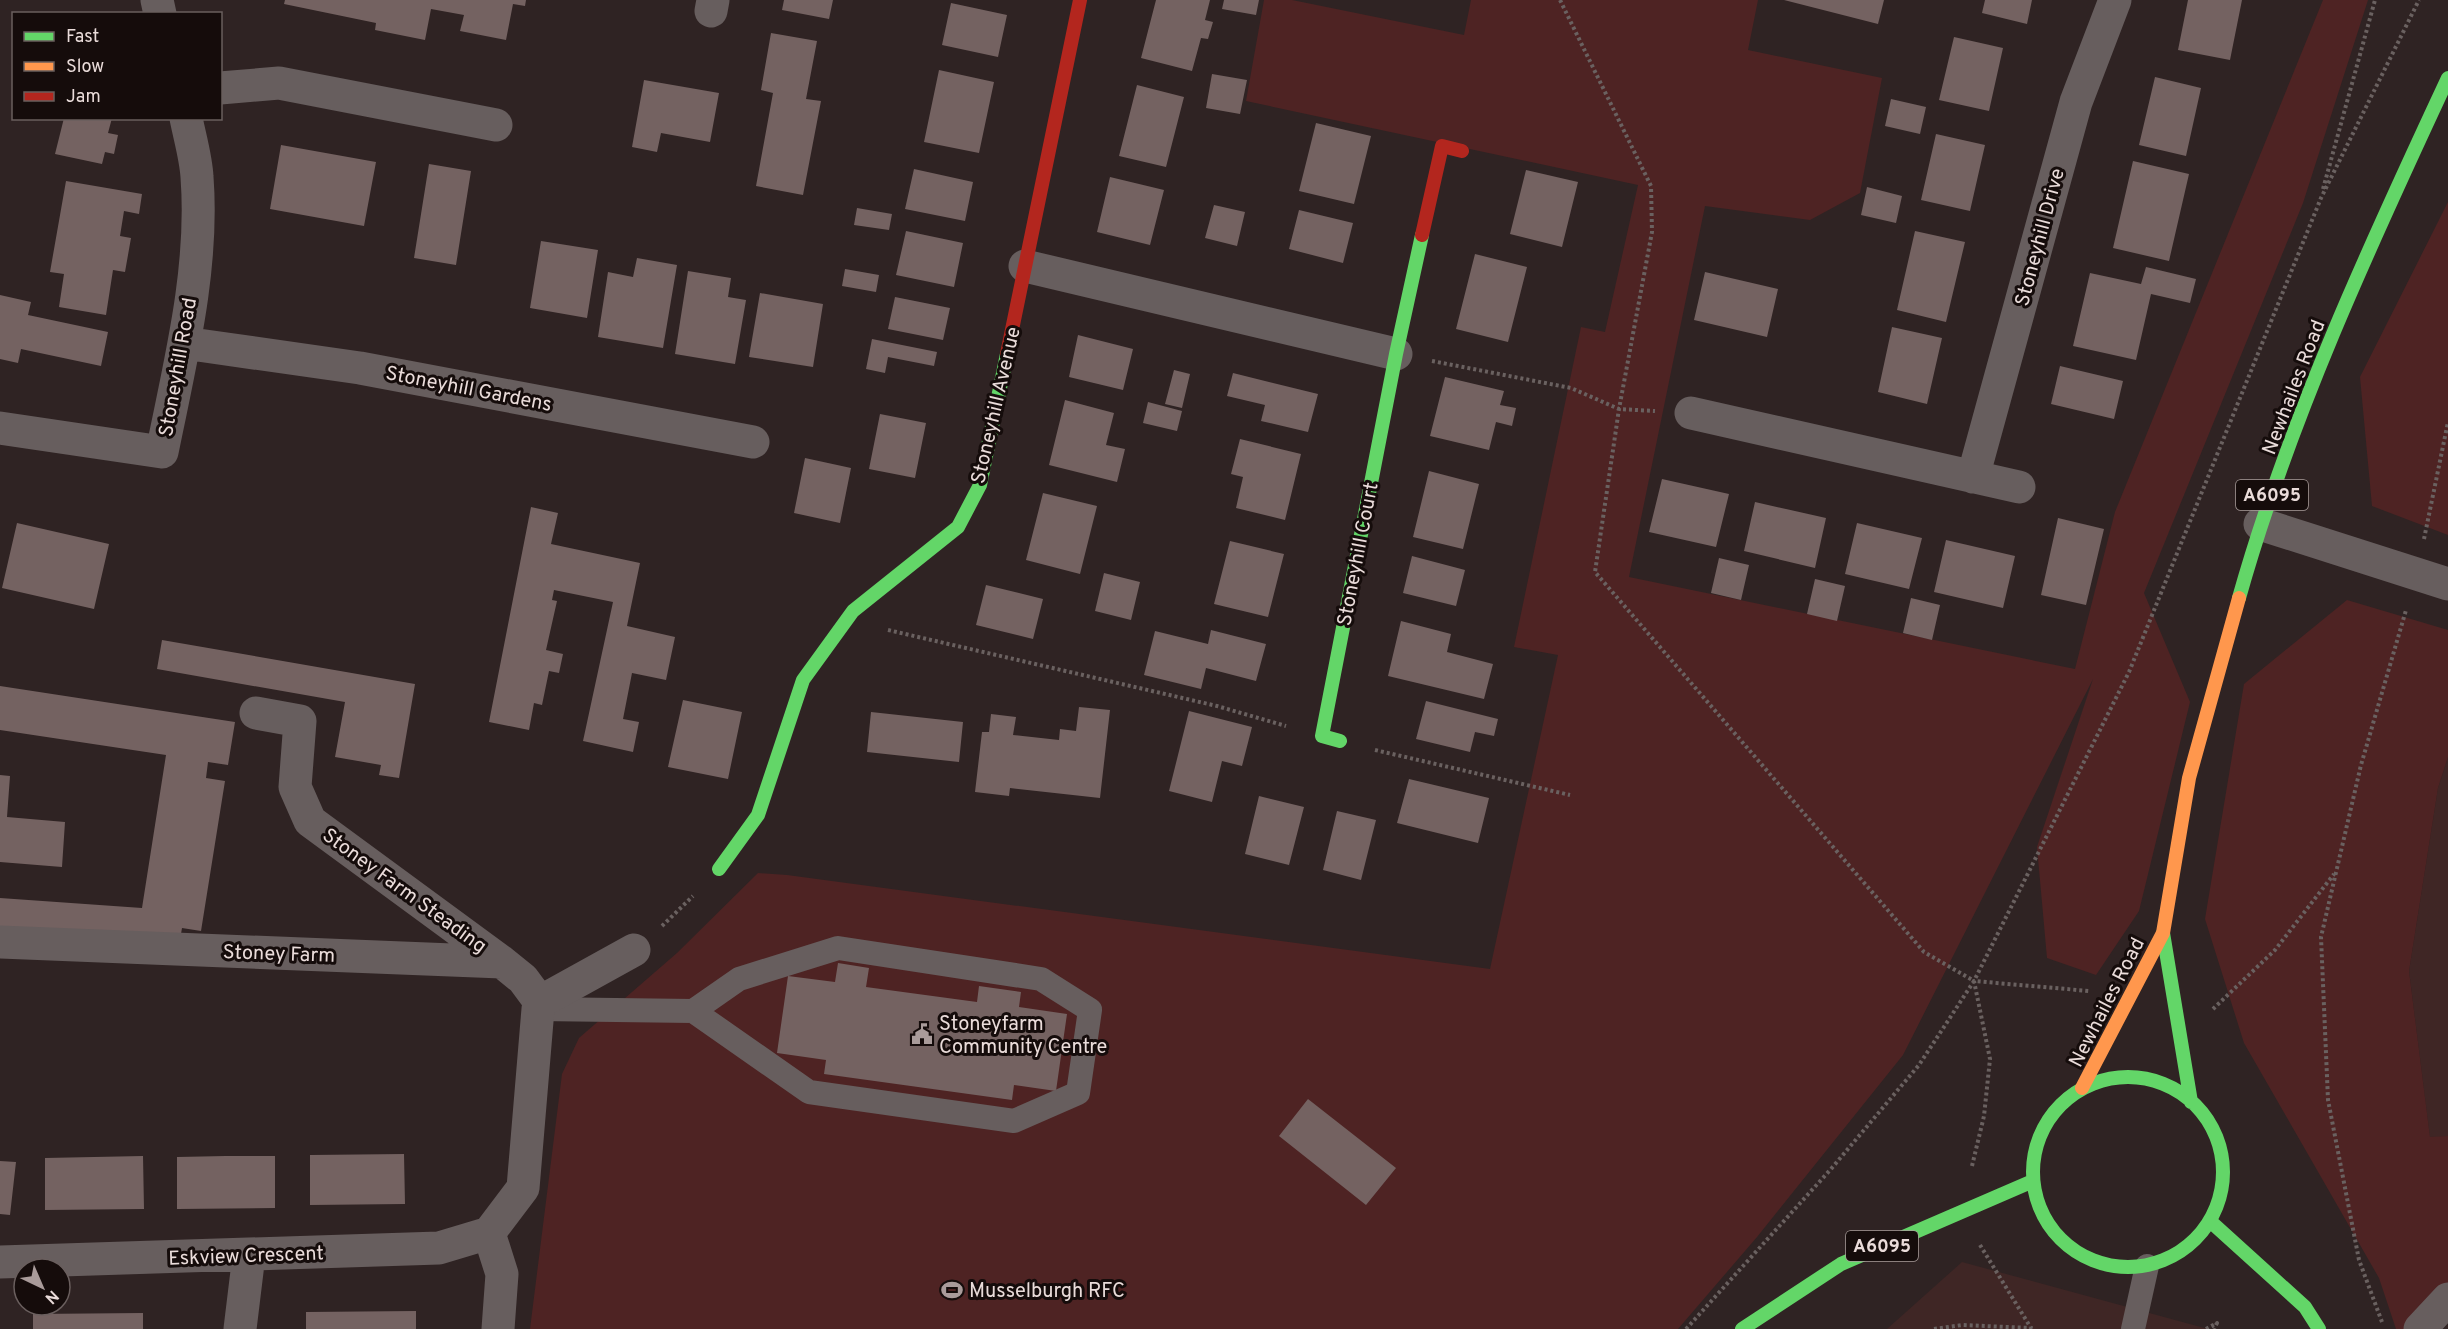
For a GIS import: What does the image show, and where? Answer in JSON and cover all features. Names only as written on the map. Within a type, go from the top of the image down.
[{"type":"main road","name":"Stoneyhill Avenue","points":[[719,869],[758,815],[803,680],[853,611],[958,527],[980,485],[1080,0]]},
{"type":"main road","name":"Newhailes Road","points":[[2082,1088],[2163,933],[2189,777],[2260,524],[2366,254],[2448,78]]},
{"type":"main road","name":"Stoneyhill Court","points":[[1322,736],[1396,354],[1442,146],[1462,151]]},
{"type":"main road","points":[[1322,736],[1340,741]]},
{"type":"main road","name":"Newhailes Road","points":[[2163,933],[2192,1102]]},
{"type":"main road","name":"Newhailes Road","points":[[2139,1078],[2167,1086],[2192,1102],[2211,1127],[2222,1158],[2221,1190],[2210,1221],[2186,1247],[2172,1257],[2147,1266],[2115,1267],[2084,1257],[2059,1238],[2041,1212],[2032,1181],[2034,1154],[2044,1128],[2060,1105],[2082,1088],[2110,1079],[2139,1078]]},
{"type":"main road","name":"A6095","points":[[1742,1329],[1841,1264],[2032,1181]]},
{"type":"main road","points":[[2210,1221],[2305,1307],[2319,1329]]},
{"type":"street","name":"Stoneyhill Drive","points":[[1973,477],[2076,102],[2115,0]]},
{"type":"street","points":[[222,88],[279,83],[496,124]]},
{"type":"street","name":"Stoneyhill Road","points":[[0,428],[162,452],[184,343],[196,252],[197,177],[186,120]]},
{"type":"street","points":[[1025,266],[1396,354]]},
{"type":"street","name":"Stoneyhill Gardens","points":[[184,343],[360,368],[753,442]]},
{"type":"street","points":[[1691,413],[2019,487]]},
{"type":"street","points":[[2260,524],[2448,584]]},
{"type":"street","name":"Stoney Farm Steading","points":[[256,713],[300,721],[295,787],[310,821],[502,962]]},
{"type":"street","name":"Stoney Farm","points":[[0,942],[502,962]]},
{"type":"street","points":[[539,1005],[634,950]]},
{"type":"street","points":[[498,1329],[502,1274],[489,1233],[523,1188],[539,1005],[523,979],[502,962]]},
{"type":"street","name":"Eskview Crescent","points":[[0,1263],[439,1248],[489,1233]]},
{"type":"street","points":[[240,1329],[249,1255]]},
{"type":"street","points":[[2420,1329],[2448,1299]]},
{"type":"lane","points":[[539,1005],[693,1011],[809,1092],[1014,1121],[1078,1093],[1090,1010],[1041,979],[837,948],[739,979],[693,1011]]},
{"type":"lane","points":[[2133,1329],[2147,1266]]},
{"type":"path","points":[[1560,0],[1651,186],[1652,232],[1619,409],[1595,572],[1924,952],[1974,981],[2132,994]]},
{"type":"path","points":[[2321,198],[2375,0]]},
{"type":"path","points":[[1686,1329],[1831,1169],[1919,1065],[1974,981],[2129,672],[2321,198],[2419,0]]},
{"type":"path","points":[[1396,354],[1571,388],[1619,409],[1691,413]]},
{"type":"path","points":[[2385,1329],[2359,1260],[2328,1100],[2321,937],[2361,765],[2417,574],[2448,422]]},
{"type":"path","points":[[846,620],[1217,706],[1322,736]]},
{"type":"path","points":[[1340,741],[1570,795]]},
{"type":"path","points":[[634,950],[678,911],[719,869]]},
{"type":"path","points":[[2176,1009],[2211,1011],[2275,950],[2337,871]]},
{"type":"path","points":[[1974,981],[1990,1059],[1984,1116],[1961,1213],[2033,1328]]},
{"type":"path","points":[[2206,1329],[2217,1323],[2214,1329]]},
{"type":"path","points":[[1934,1329],[1962,1325],[2033,1328]]},
{"type":"shaded area","points":[[1264,0],[1292,0],[1464,35],[1471,0],[1758,0],[1748,50],[1882,78],[1860,193],[1810,220],[1705,206],[1629,577],[2075,669],[2115,512],[2323,0],[2368,0],[2303,203],[2144,593],[2190,702],[2139,911],[2096,975],[2047,958],[2037,847],[2093,679],[1903,1055],[1757,1237],[1678,1329],[530,1329],[562,1074],[579,1038],[677,953],[758,873],[1490,969],[1558,655],[1514,647],[1581,327],[1605,332],[1638,185],[1246,101]]},
{"type":"shaded area","points":[[2448,202],[2448,535],[2372,506],[2360,377]]},
{"type":"shaded area","points":[[2347,600],[2448,630],[2448,757],[2438,788],[2409,971],[2430,1137],[2448,1136],[2448,1284],[2407,1329],[2396,1329],[2379,1278],[2244,1043],[2205,919],[2244,684]]},
{"type":"shaded area","points":[[2448,757],[2448,1136],[2430,1138],[2409,971],[2438,788]]},
{"type":"shaded area","points":[[1962,1262],[2208,1329],[1887,1329]]},
{"type":"building","points":[[285,0],[526,0],[525,6],[513,4],[506,40],[460,31],[464,15],[431,9],[425,40],[375,30],[376,23],[284,4]]},
{"type":"building","points":[[784,0],[833,0],[829,19],[782,10]]},
{"type":"building","points":[[1156,0],[1210,0],[1205,20],[1213,22],[1208,39],[1201,38],[1192,71],[1141,58]]},
{"type":"building","points":[[1224,0],[1259,0],[1256,15],[1222,9]]},
{"type":"building","points":[[1784,0],[1884,0],[1878,24]]},
{"type":"building","points":[[1985,0],[2032,0],[2027,24],[1982,13]]},
{"type":"building","points":[[2188,0],[2242,0],[2230,60],[2178,50]]},
{"type":"building","points":[[951,3],[1007,15],[998,57],[942,45]]},
{"type":"building","points":[[771,33],[817,41],[806,99],[821,101],[803,195],[756,186],[773,93],[761,90]]},
{"type":"building","points":[[1954,37],[2003,48],[1989,111],[1939,100]]},
{"type":"building","points":[[939,70],[994,82],[979,153],[924,142]]},
{"type":"building","points":[[1212,74],[1247,80],[1240,114],[1206,108]]},
{"type":"building","points":[[2155,77],[2201,88],[2186,156],[2139,145]]},
{"type":"building","points":[[644,80],[719,93],[710,142],[661,133],[657,152],[632,147]]},
{"type":"building","points":[[1137,85],[1184,97],[1166,167],[1119,156]]},
{"type":"building","points":[[1891,99],[1926,107],[1920,134],[1885,126]]},
{"type":"building","points":[[64,120],[111,120],[108,133],[118,135],[114,154],[105,152],[102,164],[55,154]]},
{"type":"building","points":[[1316,123],[1371,136],[1354,204],[1299,191]]},
{"type":"building","points":[[1936,134],[1985,145],[1970,211],[1921,200]]},
{"type":"building","points":[[281,145],[376,162],[364,226],[270,209]]},
{"type":"building","points":[[2133,161],[2189,174],[2169,261],[2113,248]]},
{"type":"building","points":[[429,164],[471,171],[456,265],[414,258]]},
{"type":"building","points":[[914,169],[973,182],[965,221],[905,209]]},
{"type":"building","points":[[1526,170],[1578,182],[1562,247],[1510,234]]},
{"type":"building","points":[[1110,177],[1164,190],[1150,245],[1097,232]]},
{"type":"building","points":[[66,181],[142,194],[139,214],[124,211],[120,236],[131,238],[125,272],[113,270],[106,315],[59,307],[64,274],[50,272]]},
{"type":"building","points":[[1867,187],[1902,196],[1896,223],[1861,215]]},
{"type":"building","points":[[1214,205],[1245,212],[1237,246],[1205,238]]},
{"type":"building","points":[[857,208],[892,214],[889,230],[854,225]]},
{"type":"building","points":[[1299,210],[1353,223],[1343,263],[1289,249]]},
{"type":"building","points":[[906,231],[963,243],[954,287],[896,275]]},
{"type":"building","points":[[1915,231],[1965,242],[1946,322],[1897,310]]},
{"type":"building","points":[[541,241],[598,250],[587,318],[530,308]]},
{"type":"building","points":[[1475,254],[1527,267],[1508,342],[1456,329]]},
{"type":"building","points":[[637,258],[677,265],[663,348],[598,337],[608,272],[633,277]]},
{"type":"building","points":[[2146,267],[2196,279],[2190,303],[2151,294],[2136,360],[2073,346],[2090,273],[2141,284]]},
{"type":"building","points":[[845,269],[879,275],[876,292],[842,286]]},
{"type":"building","points":[[688,271],[731,278],[728,297],[746,300],[735,364],[675,354]]},
{"type":"building","points":[[1705,272],[1778,289],[1767,337],[1694,320]]},
{"type":"building","points":[[760,293],[823,304],[813,367],[749,357]]},
{"type":"building","points":[[0,295],[31,302],[28,315],[108,332],[101,366],[21,349],[18,363],[0,359]]},
{"type":"building","points":[[895,297],[950,308],[943,340],[888,329]]},
{"type":"building","points":[[1892,327],[1942,338],[1927,404],[1878,392]]},
{"type":"building","points":[[1078,335],[1133,349],[1123,390],[1069,377]]},
{"type":"building","points":[[872,339],[937,352],[934,366],[888,357],[885,373],[866,369]]},
{"type":"building","points":[[2060,366],[2123,381],[2114,419],[2051,404]]},
{"type":"building","points":[[1174,370],[1190,374],[1182,408],[1165,404]]},
{"type":"building","points":[[1233,373],[1318,394],[1308,432],[1261,421],[1265,405],[1227,396]]},
{"type":"building","points":[[1445,377],[1504,391],[1500,405],[1516,408],[1512,426],[1496,422],[1489,450],[1430,436]]},
{"type":"building","points":[[1065,400],[1114,413],[1106,445],[1125,449],[1117,482],[1049,465]]},
{"type":"building","points":[[1148,402],[1182,411],[1177,431],[1143,423]]},
{"type":"building","points":[[880,414],[926,423],[915,478],[869,469]]},
{"type":"building","points":[[1240,439],[1301,454],[1285,520],[1236,508],[1243,477],[1231,474]]},
{"type":"building","points":[[805,458],[851,468],[840,523],[794,513]]},
{"type":"building","points":[[1429,471],[1479,484],[1463,549],[1413,537]]},
{"type":"building","points":[[1662,479],[1729,494],[1716,547],[1649,532]]},
{"type":"building","points":[[1043,493],[1097,506],[1080,574],[1026,560]]},
{"type":"building","points":[[1755,502],[1826,518],[1815,568],[1744,551]]},
{"type":"building","points":[[531,507],[558,513],[551,544],[640,563],[627,626],[675,637],[666,680],[632,673],[623,719],[639,722],[633,752],[583,741],[613,602],[554,590],[552,600],[557,601],[546,650],[563,654],[559,673],[549,671],[542,705],[534,703],[529,730],[489,722]]},
{"type":"building","points":[[2058,518],[2104,529],[2086,605],[2041,595]]},
{"type":"building","points":[[17,523],[109,544],[94,609],[2,588]]},
{"type":"building","points":[[1857,523],[1922,538],[1909,589],[1845,574]]},
{"type":"building","points":[[1946,540],[2015,556],[2003,608],[1934,592]]},
{"type":"building","points":[[1230,541],[1284,554],[1268,617],[1214,604]]},
{"type":"building","points":[[1412,556],[1465,570],[1456,606],[1403,593]]},
{"type":"building","points":[[1719,558],[1749,565],[1741,600],[1711,593]]},
{"type":"building","points":[[1104,573],[1140,582],[1131,620],[1095,611]]},
{"type":"building","points":[[1815,579],[1845,586],[1837,621],[1807,614]]},
{"type":"building","points":[[986,585],[1043,599],[1033,639],[976,625]]},
{"type":"building","points":[[1911,598],[1940,605],[1932,640],[1903,633]]},
{"type":"building","points":[[1401,621],[1451,634],[1447,652],[1493,664],[1484,699],[1388,676]]},
{"type":"building","points":[[1211,630],[1266,644],[1256,681],[1206,668],[1201,689],[1144,675],[1155,631],[1208,644]]},
{"type":"building","points":[[162,640],[415,684],[399,778],[379,775],[381,765],[335,757],[345,702],[157,669]]},
{"type":"building","points":[[0,686],[235,722],[228,765],[208,762],[206,778],[225,781],[201,931],[182,928],[180,940],[0,927],[0,898],[142,908],[166,755],[0,730]]},
{"type":"building","points":[[683,700],[742,712],[728,779],[668,767]]},
{"type":"building","points":[[1426,701],[1498,719],[1494,736],[1475,732],[1470,752],[1416,739]]},
{"type":"building","points":[[1079,707],[1110,710],[1100,798],[1010,788],[1009,796],[975,792],[982,732],[989,732],[991,714],[1016,717],[1013,735],[1059,740],[1060,729],[1076,731]]},
{"type":"building","points":[[1189,711],[1252,727],[1242,766],[1222,761],[1212,802],[1169,791]]},
{"type":"building","points":[[871,712],[963,722],[959,762],[867,752]]},
{"type":"building","points":[[0,775],[10,776],[7,817],[65,822],[62,867],[0,862]]},
{"type":"building","points":[[1409,779],[1489,798],[1478,843],[1397,823]]},
{"type":"building","points":[[1259,796],[1304,807],[1289,865],[1245,854]]},
{"type":"building","points":[[1337,811],[1376,820],[1361,880],[1323,870]]},
{"type":"building","name":"Stoneyfarm Community Centre","points":[[838,963],[869,968],[866,987],[977,1002],[979,986],[1021,992],[1019,1007],[1067,1014],[1056,1091],[1014,1085],[1012,1100],[824,1074],[826,1060],[777,1053],[788,976],[835,982]]},
{"type":"building","points":[[1308,1099],[1396,1168],[1366,1205],[1279,1136]]},
{"type":"building","points":[[404,1154],[405,1204],[310,1205],[310,1155]]},
{"type":"building","points":[[143,1156],[144,1209],[45,1210],[45,1158]]},
{"type":"building","points":[[275,1156],[275,1208],[177,1209],[177,1157]]},
{"type":"building","points":[[0,1161],[16,1162],[10,1215],[0,1214]]},
{"type":"building","points":[[416,1311],[416,1329],[306,1329],[306,1312]]},
{"type":"building","points":[[143,1313],[143,1329],[33,1329],[33,1317],[72,1317],[72,1314]]},
{"type":"traffic: fast","points":[[2239,598],[2282,465],[2333,334],[2448,78]]},
{"type":"traffic: fast","points":[[1340,741],[1322,736],[1396,354],[1422,235]]},
{"type":"traffic: fast","points":[[719,869],[758,815],[803,680],[853,611],[958,527],[980,485],[1007,354]]},
{"type":"traffic: fast","points":[[2163,933],[2191,1102]]},
{"type":"traffic: fast","points":[[2128,1077],[2146,1079],[2164,1085],[2181,1093],[2195,1105],[2207,1119],[2215,1136],[2221,1154],[2223,1172],[2221,1190],[2215,1208],[2207,1225],[2195,1239],[2181,1251],[2164,1259],[2146,1265],[2128,1267],[2110,1265],[2092,1259],[2075,1251],[2061,1239],[2049,1225],[2041,1208],[2035,1190],[2033,1172],[2035,1154],[2041,1136],[2049,1119],[2061,1105],[2075,1093],[2092,1085],[2110,1079],[2128,1077]]},
{"type":"traffic: fast","points":[[1742,1329],[1841,1264],[2033,1181]]},
{"type":"traffic: fast","points":[[2210,1221],[2305,1307],[2319,1329]]},
{"type":"traffic: slow","points":[[2082,1088],[2163,933],[2189,778],[2239,598]]},
{"type":"traffic: jam","points":[[1007,354],[1080,0]]},
{"type":"traffic: jam","points":[[1422,235],[1442,146],[1462,151]]},
{"type":"place","name":"Stoneyfarm Community Centre","points":[[922,1034]]},
{"type":"place","name":"Musselburgh RFC","points":[[952,1290]]}]
